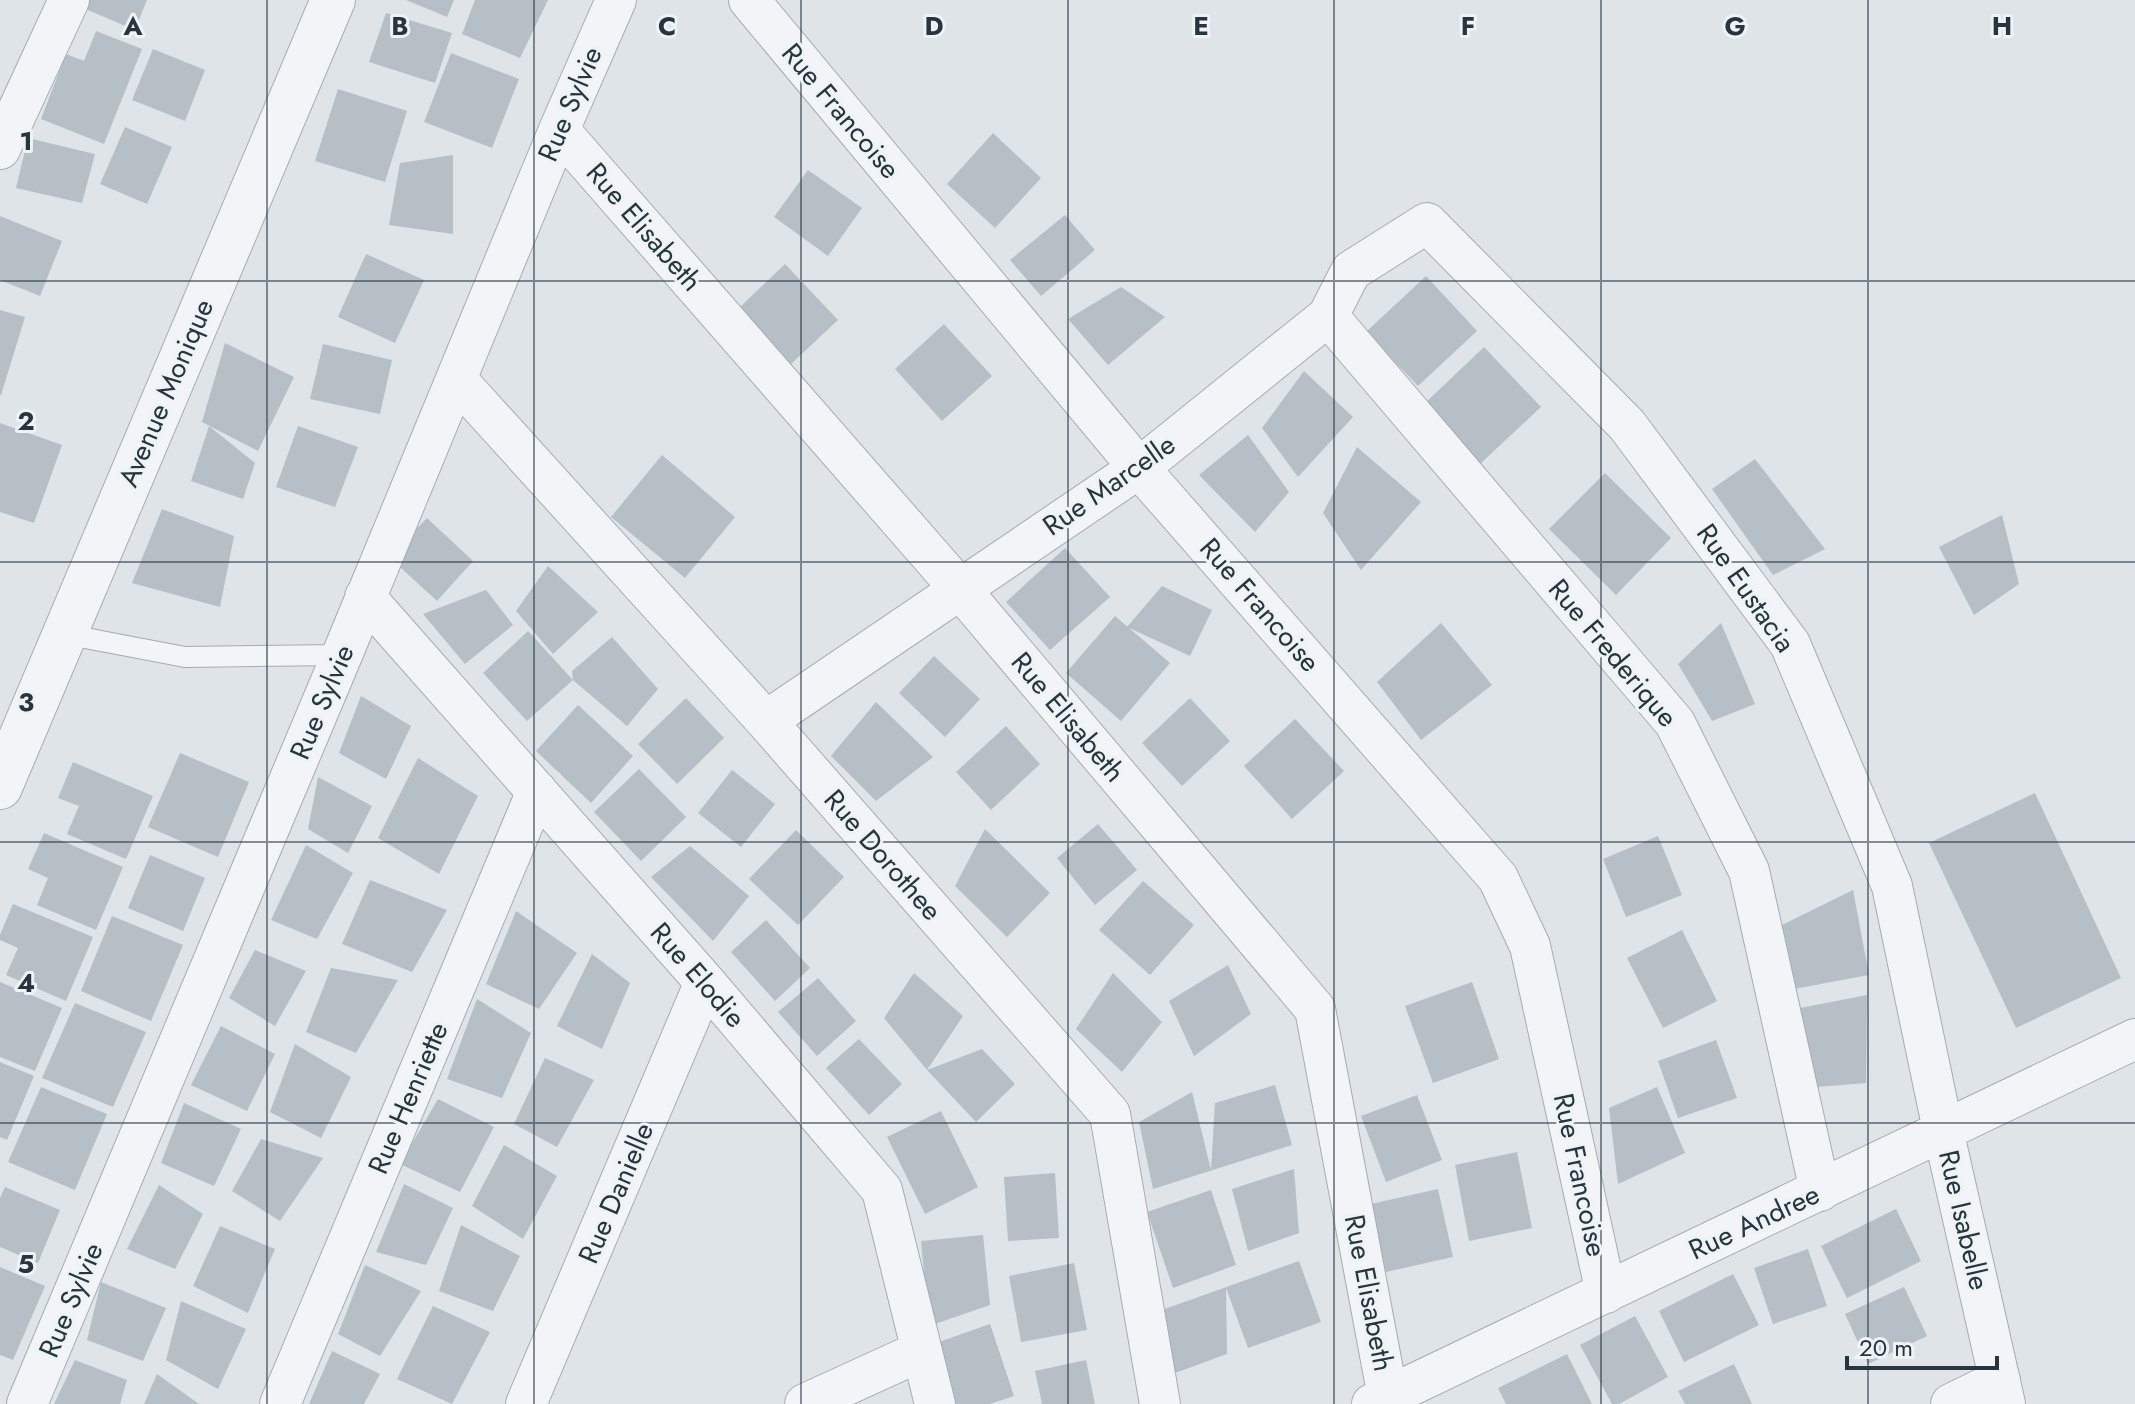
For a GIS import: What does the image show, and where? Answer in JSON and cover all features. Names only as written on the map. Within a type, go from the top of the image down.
[{"type":"street","points":[[4,132],[69,0]]},
{"type":"street","name":"Avenue Monique","points":[[0,787],[333,0]]},
{"type":"street","name":"Rue Sylvie","points":[[27,1404],[616,0]]},
{"type":"street","name":"Rue Francoise","points":[[749,0],[1139,468],[1498,878],[1530,946],[1606,1293]]},
{"type":"street","name":"Rue Elisabeth","points":[[559,130],[960,589],[1315,1009],[1380,1400]]},
{"type":"street","name":"Rue Marcelle","points":[[766,721],[1139,468],[1328,316],[1351,271],[1427,223]]},
{"type":"street","name":"Rue Eustacia","points":[[1427,223],[1627,425],[1790,644],[1892,886],[1943,1130]]},
{"type":"street","name":"Rue Frederique","points":[[1328,316],[1675,723],[1749,871],[1820,1191]]},
{"type":"street","name":"Rue Dorothee","points":[[456,379],[766,721],[1110,1114],[1160,1404]]},
{"type":"street","name":"Rue Elodie","points":[[365,597],[705,982],[882,1190],[935,1404]]},
{"type":"street","name":"Rue Henriette","points":[[280,1404],[537,791]]},
{"type":"street","name":"Rue Danielle","points":[[526,1404],[705,982]]},
{"type":"street","name":"Rue Andree","points":[[1380,1400],[2135,1039]]},
{"type":"street","name":"Rue Isabelle","points":[[1943,1130],[2003,1392]]},
{"type":"street","points":[[805,1404],[921,1351]]},
{"type":"street","points":[[1951,1404],[2003,1392]]},
{"type":"lane","points":[[64,634],[185,657],[342,655]]},
{"type":"building","points":[[87,0],[147,0],[135,30],[83,8]]},
{"type":"building","points":[[406,0],[454,0],[447,17]]},
{"type":"building","points":[[475,0],[548,0],[520,58],[462,34]]},
{"type":"building","points":[[386,13],[452,33],[435,83],[369,62]]},
{"type":"building","points":[[96,31],[142,49],[104,144],[41,119],[66,54],[84,61]]},
{"type":"building","points":[[153,49],[205,70],[185,121],[132,100]]},
{"type":"building","points":[[451,53],[519,79],[492,148],[424,122]]},
{"type":"building","points":[[338,89],[407,111],[385,182],[315,161]]},
{"type":"building","points":[[125,127],[172,147],[147,204],[100,184]]},
{"type":"building","points":[[993,133],[1041,178],[995,228],[947,184]]},
{"type":"building","points":[[28,138],[95,154],[82,203],[16,188]]},
{"type":"building","points":[[453,155],[453,234],[389,225],[400,163]]},
{"type":"building","points":[[808,170],[862,208],[828,256],[774,217]]},
{"type":"building","points":[[1065,215],[1095,250],[1041,296],[1010,260]]},
{"type":"building","points":[[0,216],[62,241],[40,296],[0,280]]},
{"type":"building","points":[[366,254],[424,280],[395,343],[338,317]]},
{"type":"building","points":[[785,264],[838,320],[791,364],[738,309]]},
{"type":"building","points":[[1426,276],[1477,331],[1418,386],[1366,332]]},
{"type":"building","points":[[1121,287],[1165,317],[1108,365],[1068,319]]},
{"type":"building","points":[[0,310],[25,317],[1,395],[0,395]]},
{"type":"building","points":[[944,324],[992,376],[942,421],[895,369]]},
{"type":"building","points":[[225,343],[294,377],[258,451],[202,422]]},
{"type":"building","points":[[323,344],[392,360],[380,414],[310,399]]},
{"type":"building","points":[[1484,347],[1541,407],[1479,465],[1422,406]]},
{"type":"building","points":[[1304,371],[1353,417],[1298,477],[1262,428]]},
{"type":"building","points":[[0,423],[62,445],[34,523],[0,512]]},
{"type":"building","points":[[209,426],[255,463],[243,499],[191,481]]},
{"type":"building","points":[[298,426],[358,447],[335,507],[276,487]]},
{"type":"building","points":[[1248,435],[1289,492],[1255,532],[1199,475]]},
{"type":"building","points":[[1357,447],[1421,502],[1361,570],[1323,513]]},
{"type":"building","points":[[662,455],[735,517],[685,578],[611,517]]},
{"type":"building","points":[[1755,459],[1825,549],[1773,575],[1712,489]]},
{"type":"building","points":[[1605,473],[1671,538],[1616,595],[1549,529]]},
{"type":"building","points":[[162,509],[234,536],[220,607],[132,583]]},
{"type":"building","points":[[2002,515],[2019,584],[1974,615],[1939,547]]},
{"type":"building","points":[[427,518],[473,561],[437,601],[389,557]]},
{"type":"building","points":[[1065,548],[1110,597],[1050,650],[1006,602]]},
{"type":"building","points":[[548,566],[598,612],[553,654],[516,611]]},
{"type":"building","points":[[1162,586],[1212,610],[1190,656],[1127,627]]},
{"type":"building","points":[[486,590],[513,625],[465,664],[423,614]]},
{"type":"building","points":[[1115,616],[1170,663],[1121,721],[1066,673]]},
{"type":"building","points":[[1441,623],[1492,685],[1421,740],[1377,682]]},
{"type":"building","points":[[1721,623],[1755,704],[1712,721],[1678,664]]},
{"type":"building","points":[[528,631],[573,680],[527,721],[483,673]]},
{"type":"building","points":[[612,637],[658,689],[627,726],[573,680],[572,671]]},
{"type":"building","points":[[934,656],[980,699],[945,737],[899,693]]},
{"type":"building","points":[[361,696],[411,726],[386,779],[339,753]]},
{"type":"building","points":[[686,698],[724,738],[677,784],[638,744]]},
{"type":"building","points":[[1190,698],[1230,741],[1182,786],[1142,743]]},
{"type":"building","points":[[876,702],[933,757],[876,801],[831,756]]},
{"type":"building","points":[[578,705],[633,756],[591,803],[536,751]]},
{"type":"building","points":[[1295,719],[1344,771],[1292,819],[1244,766]]},
{"type":"building","points":[[1006,726],[1040,764],[991,810],[956,772]]},
{"type":"building","points":[[180,753],[249,782],[218,857],[148,827]]},
{"type":"building","points":[[418,758],[478,796],[439,874],[378,838]]},
{"type":"building","points":[[73,762],[153,796],[126,859],[67,834],[79,806],[58,798]]},
{"type":"building","points":[[639,769],[686,817],[641,861],[594,812]]},
{"type":"building","points":[[732,770],[775,804],[741,847],[698,813]]},
{"type":"building","points":[[318,777],[372,806],[348,853],[308,829]]},
{"type":"building","points":[[2035,793],[2121,978],[2016,1028],[1929,843]]},
{"type":"building","points":[[1098,824],[1137,870],[1095,905],[1057,858]]},
{"type":"building","points":[[985,829],[1050,893],[1007,937],[955,886]]},
{"type":"building","points":[[796,830],[844,877],[798,925],[749,879]]},
{"type":"building","points":[[44,833],[123,867],[96,930],[37,905],[48,878],[28,869]]},
{"type":"building","points":[[1658,836],[1682,895],[1626,917],[1603,859]]},
{"type":"building","points":[[306,845],[353,873],[317,939],[271,920]]},
{"type":"building","points":[[690,846],[749,896],[713,941],[651,877]]},
{"type":"building","points":[[150,855],[205,878],[183,931],[128,908]]},
{"type":"building","points":[[370,880],[447,910],[412,972],[342,944]]},
{"type":"building","points":[[1143,881],[1194,925],[1150,975],[1099,930]]},
{"type":"building","points":[[1853,890],[1869,975],[1794,989],[1782,925]]},
{"type":"building","points":[[13,904],[93,937],[66,1001],[6,975],[18,948],[0,940],[0,935]]},
{"type":"building","points":[[516,911],[577,953],[539,1009],[486,984]]},
{"type":"building","points":[[112,916],[183,945],[151,1021],[81,991]]},
{"type":"building","points":[[766,920],[810,968],[775,1001],[731,952]]},
{"type":"building","points":[[1682,930],[1717,1001],[1663,1028],[1627,958]]},
{"type":"building","points":[[255,950],[306,971],[275,1026],[229,998]]},
{"type":"building","points":[[592,954],[630,983],[602,1049],[557,1026]]},
{"type":"building","points":[[1228,965],[1251,1014],[1194,1056],[1169,1001]]},
{"type":"building","points":[[331,968],[398,980],[356,1053],[306,1032]]},
{"type":"building","points":[[914,973],[963,1016],[927,1070],[884,1018]]},
{"type":"building","points":[[1113,973],[1162,1022],[1122,1072],[1076,1029]]},
{"type":"building","points":[[818,978],[856,1021],[817,1056],[778,1012]]},
{"type":"building","points":[[0,982],[62,1008],[35,1071],[0,1057]]},
{"type":"building","points":[[1472,982],[1499,1059],[1433,1083],[1405,1006]]},
{"type":"building","points":[[1867,995],[1866,1083],[1805,1088],[1795,1009]]},
{"type":"building","points":[[477,999],[531,1033],[502,1098],[447,1079]]},
{"type":"building","points":[[75,1003],[146,1032],[113,1107],[42,1078]]},
{"type":"building","points":[[221,1026],[275,1054],[247,1111],[191,1085]]},
{"type":"building","points":[[859,1039],[902,1084],[869,1115],[826,1068]]},
{"type":"building","points":[[1716,1040],[1737,1098],[1678,1118],[1658,1061]]},
{"type":"building","points":[[295,1044],[351,1077],[321,1138],[270,1112]]},
{"type":"building","points":[[982,1049],[1015,1084],[976,1122],[927,1070]]},
{"type":"building","points":[[545,1058],[594,1080],[557,1147],[514,1124]]},
{"type":"building","points":[[0,1062],[34,1076],[7,1140],[0,1137]]},
{"type":"building","points":[[1275,1085],[1292,1145],[1153,1189],[1139,1122],[1192,1092],[1211,1170],[1215,1103]]},
{"type":"building","points":[[41,1087],[107,1114],[75,1190],[8,1162]]},
{"type":"building","points":[[1657,1087],[1685,1153],[1618,1184],[1609,1108]]},
{"type":"building","points":[[1417,1095],[1442,1160],[1386,1182],[1361,1116]]},
{"type":"building","points":[[438,1099],[494,1127],[460,1192],[400,1164]]},
{"type":"building","points":[[184,1103],[241,1129],[214,1186],[161,1163]]},
{"type":"building","points":[[941,1111],[978,1187],[925,1214],[887,1137]]},
{"type":"building","points":[[261,1139],[323,1158],[280,1221],[232,1191]]},
{"type":"building","points":[[504,1145],[557,1176],[523,1239],[472,1206]]},
{"type":"building","points":[[1517,1152],[1532,1228],[1469,1241],[1455,1165]]},
{"type":"building","points":[[1294,1169],[1299,1233],[1248,1251],[1232,1189]]},
{"type":"building","points":[[1055,1173],[1059,1238],[1008,1241],[1004,1177]]},
{"type":"building","points":[[404,1184],[453,1208],[426,1265],[376,1252]]},
{"type":"building","points":[[159,1185],[203,1214],[175,1269],[127,1249]]},
{"type":"building","points":[[5,1187],[60,1210],[38,1263],[0,1247],[0,1198]]},
{"type":"building","points":[[1438,1189],[1453,1257],[1386,1272],[1371,1204]]},
{"type":"building","points":[[1211,1190],[1236,1265],[1173,1288],[1147,1212]]},
{"type":"building","points":[[1896,1209],[1921,1261],[1847,1298],[1821,1246]]},
{"type":"building","points":[[461,1225],[520,1256],[493,1311],[439,1291]]},
{"type":"building","points":[[220,1226],[275,1249],[248,1313],[193,1286]]},
{"type":"building","points":[[983,1235],[990,1305],[929,1326],[921,1241]]},
{"type":"building","points":[[1808,1249],[1827,1306],[1773,1324],[1754,1268]]},
{"type":"building","points":[[1299,1261],[1321,1322],[1248,1348],[1226,1288],[1227,1354],[1167,1376],[1162,1310]]},
{"type":"building","points":[[1074,1263],[1087,1330],[1021,1342],[1009,1276]]},
{"type":"building","points":[[365,1265],[421,1291],[380,1356],[338,1334]]},
{"type":"building","points":[[0,1267],[45,1286],[13,1360],[0,1355]]},
{"type":"building","points":[[1733,1274],[1759,1325],[1684,1362],[1659,1311]]},
{"type":"building","points":[[101,1282],[166,1308],[143,1361],[87,1340]]},
{"type":"building","points":[[1904,1287],[1927,1336],[1868,1364],[1845,1314]]},
{"type":"building","points":[[181,1301],[246,1329],[218,1389],[166,1360]]},
{"type":"building","points":[[433,1306],[490,1332],[452,1404],[397,1379]]},
{"type":"building","points":[[1635,1316],[1668,1377],[1619,1404],[1612,1404],[1580,1345]]},
{"type":"building","points":[[990,1324],[1014,1396],[990,1404],[956,1404],[936,1343]]},
{"type":"building","points":[[332,1351],[380,1374],[364,1404],[309,1404]]},
{"type":"building","points":[[1567,1354],[1592,1404],[1506,1404],[1498,1388]]},
{"type":"building","points":[[75,1360],[127,1380],[120,1404],[54,1404]]},
{"type":"building","points":[[1086,1360],[1095,1404],[1042,1404],[1035,1371]]},
{"type":"building","points":[[1734,1364],[1752,1404],[1685,1404],[1678,1391]]},
{"type":"building","points":[[157,1374],[199,1404],[144,1404]]}]
